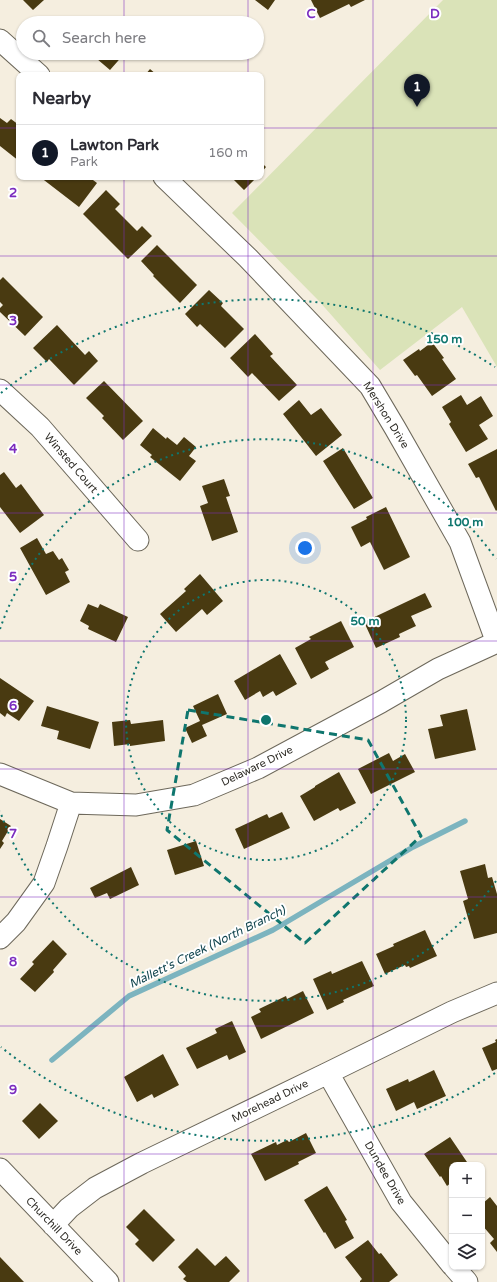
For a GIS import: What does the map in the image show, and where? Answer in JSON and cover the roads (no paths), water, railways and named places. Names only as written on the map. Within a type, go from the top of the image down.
[{"type":"street","points":[[0,40],[16,54]]},
{"type":"street","points":[[22,60],[36,72]]},
{"type":"street","name":"Mershon Drive","points":[[167,180],[248,258],[370,386],[460,542],[497,642]]},
{"type":"street","name":"Winsted Court","points":[[0,390],[40,427],[138,540]]},
{"type":"street","name":"Delaware Drive","points":[[0,774],[71,803],[136,805],[194,795],[258,768],[381,702],[438,669],[497,642]]},
{"type":"street","points":[[0,938],[16,922],[44,883],[71,803]]},
{"type":"street","name":"Morehead Drive","points":[[53,1225],[69,1208],[95,1188],[142,1163],[452,1012],[497,992]]},
{"type":"street","name":"Dundee Drive","points":[[328,1073],[401,1202],[449,1261]]},
{"type":"street","name":"Churchill Drive","points":[[0,1170],[108,1282]]},
{"type":"street","name":"Dundee Drive","points":[[456,1270],[467,1282]]},
{"type":"waterway","name":"Mallett's Creek (North Branch)","points":[[52,1060],[129,996],[273,930],[413,847],[465,821]]},
{"type":"place","name":"Lawton Park","points":[[417,107]]}]
